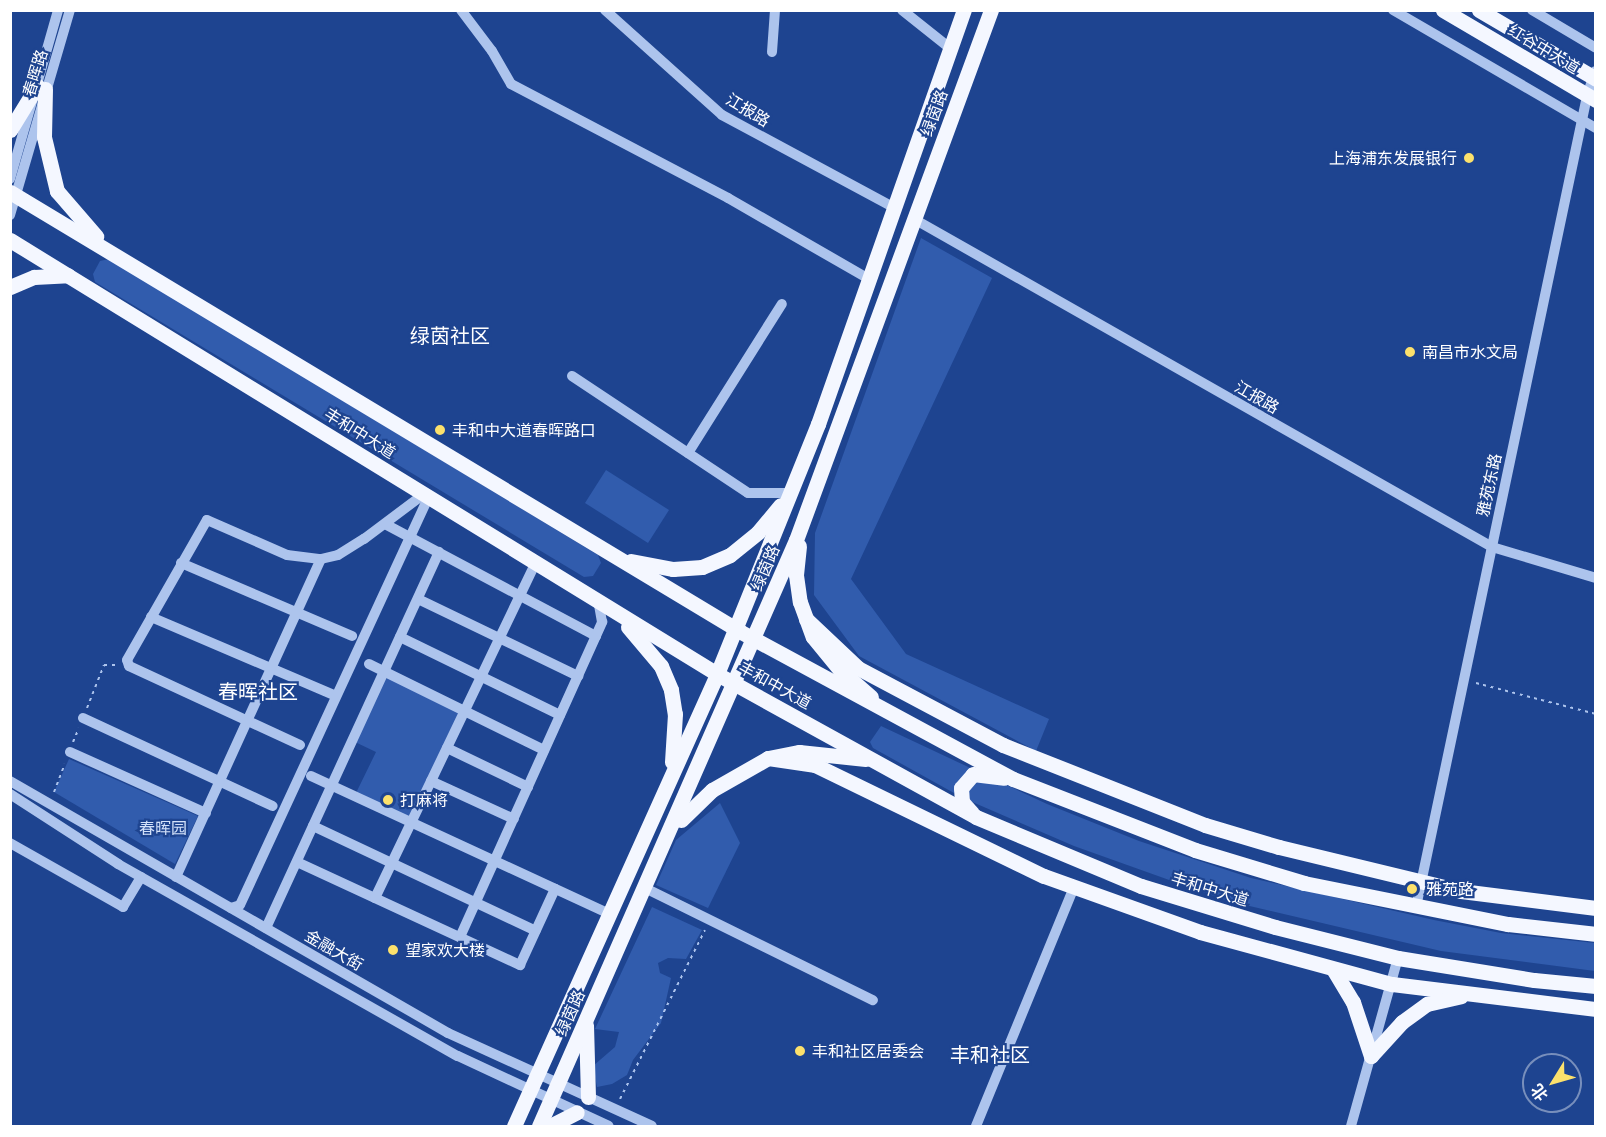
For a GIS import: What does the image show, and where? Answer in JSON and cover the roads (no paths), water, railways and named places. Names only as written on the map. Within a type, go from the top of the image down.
[{"type":"main road","name":"绿茵路","points":[[514,1126],[717,674],[790,493],[895,208],[964,10]]},
{"type":"main road","name":"绿茵路","points":[[539,1126],[736,684],[800,529],[991,10]]},
{"type":"main road","name":"红谷中大道","points":[[1443,10],[1591,98]]},
{"type":"main road","name":"红谷中大道","points":[[1479,10],[1595,76]]},
{"type":"main road","points":[[10,130],[41,87]]},
{"type":"main road","points":[[41,87],[44,137],[57,192],[77,218],[118,256]]},
{"type":"main road","name":"丰和中大道","points":[[13,194],[735,628],[896,718],[1013,779],[1195,850],[1304,883],[1508,924],[1596,934]]},
{"type":"main road","name":"丰和中大道","points":[[10,240],[717,674],[976,817],[1141,886],[1275,927],[1398,958],[1534,980],[1596,986]]},
{"type":"main road","points":[[10,287],[34,277],[69,275]]},
{"type":"main road","points":[[621,559],[673,569],[702,567],[730,555],[758,532],[790,493]]},
{"type":"main road","points":[[800,529],[796,575],[806,619],[813,637],[840,670],[896,718]]},
{"type":"main road","points":[[598,600],[641,639],[664,674],[675,714],[671,777]]},
{"type":"main road","points":[[806,619],[858,668],[1003,745],[1205,825],[1421,882],[1596,908]]},
{"type":"main road","points":[[669,834],[712,790],[768,758],[799,752],[873,760]]},
{"type":"main road","points":[[768,758],[824,768],[1003,857],[1074,887],[1200,932],[1392,984],[1596,1009]]},
{"type":"main road","points":[[976,817],[962,802],[961,788],[973,774],[1013,779]]},
{"type":"main road","points":[[1333,969],[1353,1002],[1371,1056],[1402,1022],[1426,1004],[1469,994]]},
{"type":"main road","points":[[586,1021],[588,1097]]},
{"type":"main road","points":[[550,1126],[577,1112]]},
{"type":"street","name":"春晖路","points":[[10,215],[13,194],[58,10]]},
{"type":"street","name":"春晖路","points":[[10,178],[70,10]]},
{"type":"street","points":[[461,10],[492,51],[511,84],[728,198],[869,279]]},
{"type":"street","name":"江报路","points":[[605,10],[722,115],[895,208]]},
{"type":"street","points":[[772,52],[775,10]]},
{"type":"street","points":[[902,10],[951,49]]},
{"type":"street","points":[[1393,10],[1596,128]]},
{"type":"street","points":[[1532,10],[1596,48]]},
{"type":"street","name":"雅苑东路","points":[[1416,907],[1582,120],[1591,98],[1595,76]]},
{"type":"street","name":"江报路","points":[[914,219],[1492,547],[1596,578]]},
{"type":"street","points":[[688,453],[782,304]]},
{"type":"street","points":[[572,376],[748,493],[790,493]]},
{"type":"street","points":[[300,745],[129,666],[127,660],[207,520],[287,555],[321,560],[338,555],[426,495]]},
{"type":"street","points":[[231,908],[240,905],[410,537],[426,495]]},
{"type":"street","points":[[386,524],[596,636]]},
{"type":"street","points":[[266,928],[439,552]]},
{"type":"street","points":[[176,877],[321,560]]},
{"type":"street","points":[[375,898],[536,562]]},
{"type":"street","points":[[181,563],[352,636]]},
{"type":"street","points":[[418,598],[578,676]]},
{"type":"street","points":[[460,937],[602,622],[598,600]]},
{"type":"street","points":[[151,617],[336,696]]},
{"type":"street","points":[[400,637],[560,715]]},
{"type":"street","points":[[369,664],[544,750]]},
{"type":"street","points":[[83,718],[273,806]]},
{"type":"street","points":[[447,748],[528,787]]},
{"type":"street","points":[[70,752],[206,813]]},
{"type":"street","points":[[311,776],[610,914]]},
{"type":"street","name":"金融大街","points":[[10,781],[448,1033],[652,1126]]},
{"type":"street","points":[[431,781],[514,819]]},
{"type":"street","name":"金融大街","points":[[10,794],[141,877],[458,1056],[609,1126]]},
{"type":"street","points":[[313,826],[536,931]]},
{"type":"street","points":[[10,843],[123,907],[141,877]]},
{"type":"street","points":[[297,862],[520,965],[555,889]]},
{"type":"street","points":[[976,1126],[1074,887]]},
{"type":"street","points":[[645,888],[873,1000]]},
{"type":"street","points":[[1351,1126],[1398,958]]},
{"type":"place","name":"上海浦东发展银行","points":[[1469,158]]},
{"type":"place","name":"南昌市水文局","points":[[1410,352]]},
{"type":"place","name":"丰和中大道春晖路口","points":[[440,430]]},
{"type":"place","name":"打麻将","points":[[388,800]]},
{"type":"place","name":"雅苑路","points":[[1412,889]]},
{"type":"place","name":"望家欢大楼","points":[[393,950]]},
{"type":"place","name":"丰和社区居委会","points":[[800,1051]]},
{"type":"district","name":"绿茵社区","points":[[450,335]]},
{"type":"district","name":"春晖社区","points":[[258,691]]},
{"type":"district","name":"丰和社区","points":[[990,1054]]},
{"type":"park label","name":"春晖园","points":[[163,828]]}]
